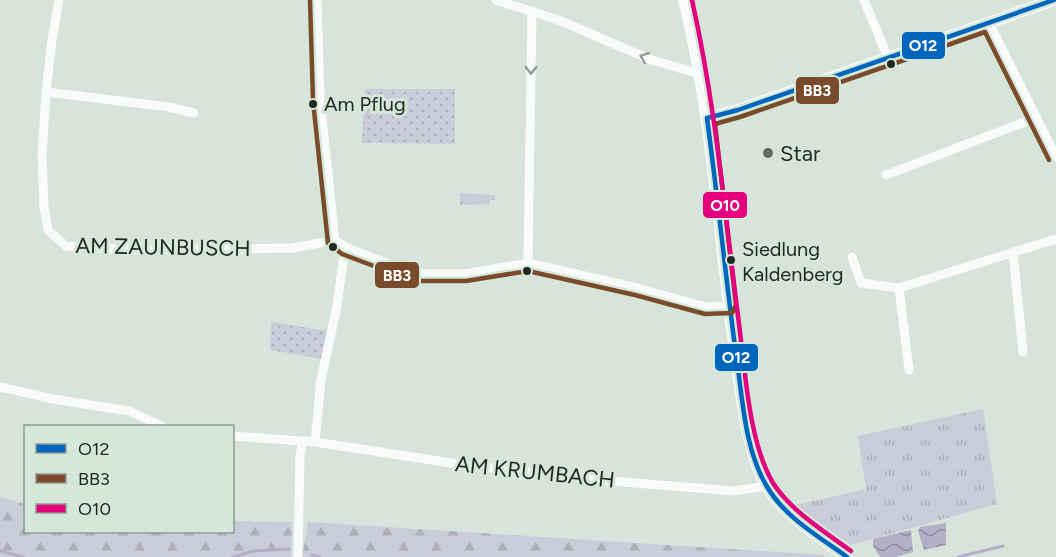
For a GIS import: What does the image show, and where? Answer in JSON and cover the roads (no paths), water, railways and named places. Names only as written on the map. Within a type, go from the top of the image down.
[{"type":"main road","points":[[684,0],[707,118],[729,306],[745,414],[756,462],[767,486],[793,517],[848,557]]},
{"type":"main road","points":[[707,118],[738,110],[1054,0]]},
{"type":"street","name":"AM ZAUNBUSCH","points":[[59,0],[46,92],[42,158],[44,206],[48,230],[66,246],[129,250],[293,248],[335,240]]},
{"type":"street","points":[[317,0],[320,100],[335,240],[345,247],[414,274],[465,274],[528,263],[706,306],[729,306]]},
{"type":"street","points":[[496,0],[561,21],[649,59],[699,74]]},
{"type":"street","points":[[864,0],[888,58]]},
{"type":"street","points":[[528,263],[532,11]]},
{"type":"street","points":[[989,23],[1056,157]]},
{"type":"street","points":[[46,92],[169,106],[194,113]]},
{"type":"street","points":[[886,175],[1035,118]]},
{"type":"street","points":[[852,258],[861,283],[899,288],[1056,239]]},
{"type":"street","points":[[315,442],[321,381],[337,306],[345,247]]},
{"type":"street","points":[[1013,252],[1023,352]]},
{"type":"street","points":[[899,288],[909,370]]},
{"type":"street","points":[[0,387],[53,399],[129,411],[160,425]]},
{"type":"street","name":"AM KRUMBACH","points":[[234,436],[315,442],[544,475],[734,491],[767,486]]},
{"type":"street","points":[[298,557],[300,455],[303,441]]},
{"type":"water","points":[[946,523],[946,545],[924,550],[918,531],[920,527]]},
{"type":"water","points":[[911,530],[913,552],[896,557],[880,557],[873,546],[873,539]]},
{"type":"waterway","points":[[958,557],[1003,546]]},
{"type":"waterway","points":[[233,557],[253,551],[289,549]]},
{"type":"waterway","points":[[0,551],[23,557]]},
{"type":"waterway","points":[[312,555],[320,557]]},
{"type":"place","name":"Am Pflug","points":[[313,104]]},
{"type":"place","name":"Star","points":[[768,153]]},
{"type":"place","name":"Siedlung Kaldenberg","points":[[731,260]]}]
